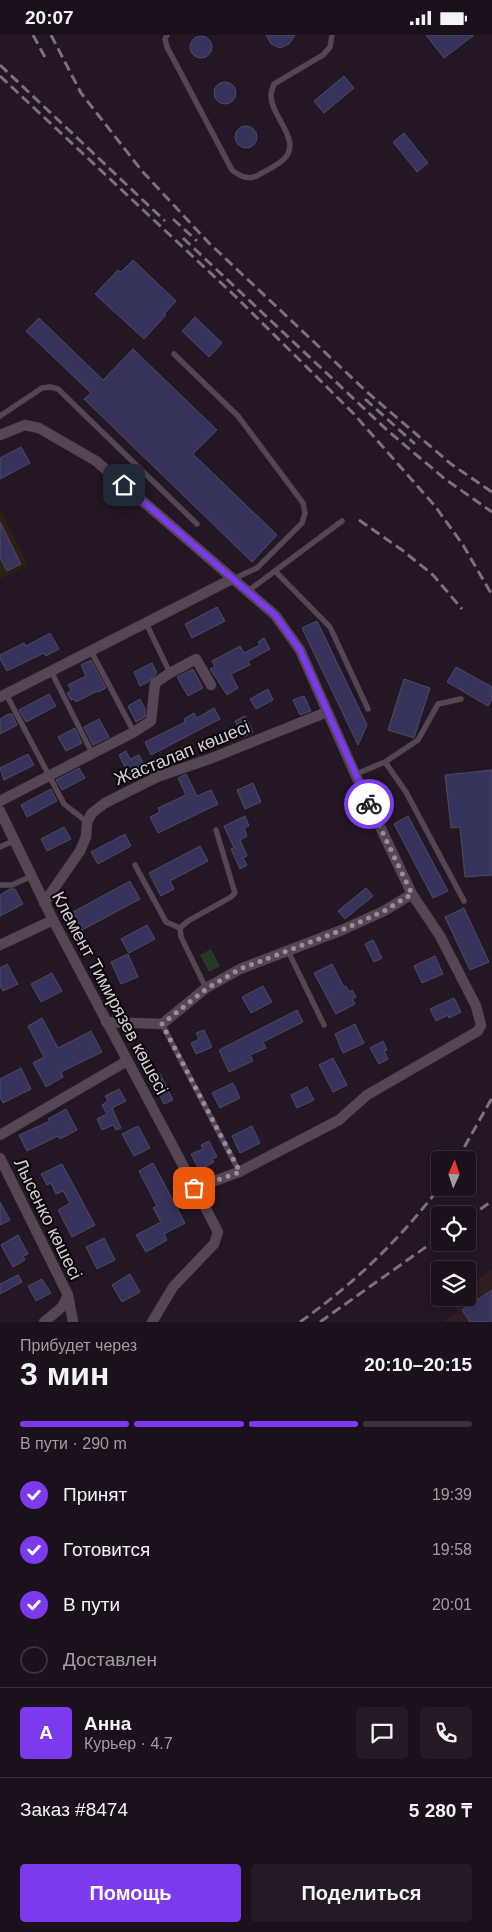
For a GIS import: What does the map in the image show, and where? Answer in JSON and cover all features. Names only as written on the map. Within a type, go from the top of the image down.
[{"type":"street","points":[[0,435],[24,425],[39,428],[96,461],[275,615],[300,650],[355,774],[412,894],[440,936],[476,1007],[481,1025],[478,1031],[367,1095],[339,1120],[240,1172],[194,1188]]},
{"type":"street","points":[[3,695],[232,579]]},
{"type":"street","points":[[0,801],[134,732],[151,721],[154,683],[170,673],[196,659],[211,685]]},
{"type":"street","name":"Жасталап көшесі","points":[[44,903],[80,851],[86,837],[87,823],[92,813],[105,803],[157,777],[212,758],[327,712]]},
{"type":"street","name":"Клемент Тимирязев көшесі","points":[[0,811],[44,903],[218,1232],[214,1244],[173,1287],[152,1322]]},
{"type":"street","points":[[106,1022],[162,1024],[206,989],[240,969],[384,911],[412,894]]},
{"type":"street","points":[[0,945],[53,920]]},
{"type":"street","points":[[0,1135],[127,1061]]},
{"type":"street","name":"Лысенко көшесі","points":[[0,1158],[68,1295],[73,1322]]},
{"type":"street","points":[[44,1322],[62,1307],[68,1295]]},
{"type":"lane","points":[[167,35],[165,39],[167,47],[232,170],[240,177],[249,178],[257,176],[284,159],[290,149],[290,140],[274,108],[271,95],[274,84],[323,55],[330,47],[332,35]]},
{"type":"lane","points":[[174,354],[238,416],[303,503],[305,513],[302,523],[257,568],[232,579]]},
{"type":"lane","points":[[0,416],[42,389],[50,387],[58,389],[198,524]]},
{"type":"lane","points":[[248,591],[342,521]]},
{"type":"lane","points":[[275,571],[330,627],[368,709]]},
{"type":"lane","points":[[146,623],[170,673]]},
{"type":"lane","points":[[91,650],[134,732]]},
{"type":"lane","points":[[50,671],[92,753]]},
{"type":"lane","points":[[3,695],[64,804],[87,823]]},
{"type":"lane","points":[[355,774],[385,762],[418,740],[438,704],[461,699]]},
{"type":"lane","points":[[385,762],[406,792],[464,901]]},
{"type":"lane","points":[[180,928],[188,921],[232,897],[235,893],[216,829]]},
{"type":"lane","points":[[0,847],[13,841]]},
{"type":"lane","points":[[135,865],[166,922],[180,928]]},
{"type":"lane","points":[[0,885],[12,885],[32,876]]},
{"type":"lane","points":[[180,928],[181,937],[206,989]]},
{"type":"lane","points":[[288,951],[324,1025]]},
{"type":"lane","points":[[162,1024],[240,1172]]},
{"type":"shaded area","points":[[0,509],[28,565],[0,579]]},
{"type":"shaded area","points":[[492,1269],[492,1322],[444,1322],[458,1311],[455,1306],[476,1306],[476,1280]]},
{"type":"green space","points":[[211,949],[220,966],[209,972],[200,955]]},
{"type":"building","points":[[266,35],[295,35],[289,44],[280,48],[271,44]]},
{"type":"building","points":[[426,35],[474,35],[444,58]]},
{"type":"building","points":[[201,36],[209,39],[212,47],[209,55],[201,58],[193,55],[190,47],[193,39]]},
{"type":"building","points":[[344,76],[354,88],[324,113],[314,101]]},
{"type":"building","points":[[225,82],[233,85],[236,93],[233,101],[225,104],[217,101],[214,93],[217,85]]},
{"type":"building","points":[[246,126],[254,129],[257,137],[254,145],[246,148],[238,145],[235,137],[238,129]]},
{"type":"building","points":[[404,133],[428,163],[417,172],[393,142]]},
{"type":"building","points":[[133,260],[176,301],[144,339],[95,294],[118,270],[121,272]]},
{"type":"building","points":[[195,317],[222,343],[209,357],[182,331]]},
{"type":"building","points":[[39,318],[103,380],[133,349],[217,430],[193,454],[277,535],[252,562],[84,399],[91,393],[26,331]]},
{"type":"building","points":[[21,447],[30,463],[0,479],[0,458]]},
{"type":"building","points":[[0,522],[21,564],[7,571],[0,558]]},
{"type":"building","points":[[217,607],[225,621],[192,638],[185,624]]},
{"type":"building","points":[[317,621],[367,725],[358,745],[302,628]]},
{"type":"building","points":[[50,633],[59,649],[46,656],[44,653],[7,671],[0,659],[0,655],[24,643],[26,646]]},
{"type":"building","points":[[264,638],[270,649],[248,661],[250,665],[231,674],[238,688],[227,695],[210,669],[215,667],[212,661],[240,646],[244,653],[260,645],[258,642]]},
{"type":"building","points":[[91,660],[106,688],[76,702],[74,699],[71,700],[67,693],[71,690],[68,685],[86,676],[81,665]]},
{"type":"building","points":[[152,663],[157,673],[148,682],[140,686],[134,672]]},
{"type":"building","points":[[456,667],[492,687],[492,699],[488,706],[447,682]]},
{"type":"building","points":[[193,669],[203,688],[188,696],[177,677]]},
{"type":"building","points":[[404,679],[430,688],[414,738],[388,730]]},
{"type":"building","points":[[268,689],[273,700],[256,709],[250,699]]},
{"type":"building","points":[[49,694],[56,706],[26,722],[19,710]]},
{"type":"building","points":[[304,696],[311,711],[300,715],[293,700]]},
{"type":"building","points":[[140,699],[145,709],[145,717],[136,722],[128,706]]},
{"type":"building","points":[[214,708],[220,719],[151,755],[145,742],[185,722],[184,719],[194,713],[197,718]]},
{"type":"building","points":[[8,714],[12,714],[17,725],[0,734],[0,719]]},
{"type":"building","points":[[245,716],[253,732],[244,737],[235,721]]},
{"type":"building","points":[[99,719],[109,737],[93,745],[84,727]]},
{"type":"building","points":[[75,728],[82,743],[66,751],[58,737]]},
{"type":"building","points":[[126,751],[130,759],[139,755],[147,771],[131,779],[119,755]]},
{"type":"building","points":[[28,754],[34,765],[4,780],[0,768]]},
{"type":"building","points":[[79,768],[85,778],[62,790],[56,780]]},
{"type":"building","points":[[492,770],[492,875],[465,877],[460,827],[451,828],[445,775]]},
{"type":"building","points":[[186,774],[197,796],[211,790],[218,804],[158,833],[150,817],[160,812],[158,808],[186,795],[178,778]]},
{"type":"building","points":[[253,783],[261,802],[245,809],[237,790]]},
{"type":"building","points":[[51,789],[57,801],[27,817],[21,805]]},
{"type":"building","points":[[245,816],[249,826],[244,828],[247,836],[240,840],[247,856],[243,858],[247,865],[240,869],[231,849],[234,848],[224,826]]},
{"type":"building","points":[[408,816],[448,891],[433,898],[394,824]]},
{"type":"building","points":[[64,827],[71,839],[47,851],[41,839]]},
{"type":"building","points":[[125,834],[131,846],[98,864],[91,852]]},
{"type":"building","points":[[200,846],[208,861],[170,881],[174,889],[161,896],[149,873]]},
{"type":"building","points":[[130,881],[140,899],[82,930],[73,912]]},
{"type":"building","points":[[366,888],[373,896],[345,919],[338,911]]},
{"type":"building","points":[[10,889],[15,889],[23,904],[0,916],[0,895]]},
{"type":"building","points":[[464,908],[489,962],[470,970],[445,917]]},
{"type":"building","points":[[147,925],[155,939],[129,953],[121,939]]},
{"type":"building","points":[[373,940],[382,958],[374,962],[365,944]]},
{"type":"building","points":[[128,954],[138,977],[121,984],[111,962]]},
{"type":"building","points":[[435,956],[443,974],[422,983],[414,966]]},
{"type":"building","points":[[7,964],[18,984],[3,991],[0,986],[0,968]]},
{"type":"building","points":[[332,964],[344,987],[346,986],[349,992],[352,990],[356,997],[352,999],[355,1004],[336,1014],[314,973]]},
{"type":"building","points":[[52,973],[62,991],[41,1002],[31,984]]},
{"type":"building","points":[[263,986],[272,1002],[251,1013],[242,997]]},
{"type":"building","points":[[454,998],[461,1012],[449,1018],[448,1015],[436,1021],[430,1009]]},
{"type":"building","points":[[297,1010],[303,1022],[263,1042],[266,1048],[250,1055],[253,1061],[229,1072],[219,1050]]},
{"type":"building","points":[[42,1018],[58,1048],[91,1031],[102,1052],[61,1072],[63,1077],[46,1087],[33,1063],[44,1057],[28,1026]]},
{"type":"building","points":[[355,1024],[364,1043],[343,1053],[335,1034]]},
{"type":"building","points":[[204,1030],[212,1047],[196,1054],[191,1043],[199,1039],[196,1033]]},
{"type":"building","points":[[383,1041],[387,1050],[384,1051],[388,1059],[379,1064],[370,1048]]},
{"type":"building","points":[[333,1058],[347,1085],[333,1092],[319,1065]]},
{"type":"building","points":[[21,1068],[31,1089],[3,1103],[0,1097],[0,1079]]},
{"type":"building","points":[[160,1074],[173,1100],[164,1104],[151,1078]]},
{"type":"building","points":[[233,1083],[240,1098],[220,1108],[212,1093]]},
{"type":"building","points":[[307,1087],[314,1100],[297,1108],[291,1095]]},
{"type":"building","points":[[119,1089],[126,1101],[112,1108],[121,1128],[116,1130],[113,1125],[102,1130],[97,1119],[107,1114],[102,1105],[108,1101],[105,1096]]},
{"type":"building","points":[[66,1109],[77,1130],[60,1139],[58,1136],[27,1151],[19,1135],[50,1121],[48,1119]]},
{"type":"building","points":[[138,1126],[150,1148],[134,1156],[122,1134]]},
{"type":"building","points":[[252,1126],[260,1143],[240,1153],[232,1136]]},
{"type":"building","points":[[209,1141],[217,1157],[212,1159],[214,1162],[199,1170],[191,1154],[203,1149],[201,1145]]},
{"type":"building","points":[[153,1163],[185,1223],[164,1234],[167,1240],[146,1252],[136,1235],[161,1222],[153,1208],[157,1206],[139,1171]]},
{"type":"building","points":[[62,1164],[95,1225],[72,1237],[58,1210],[70,1203],[63,1191],[56,1194],[51,1183],[47,1185],[41,1174]]},
{"type":"building","points":[[0,1202],[10,1220],[0,1225]]},
{"type":"building","points":[[18,1235],[28,1254],[23,1256],[25,1260],[13,1267],[1,1245]]},
{"type":"building","points":[[104,1238],[115,1260],[97,1269],[86,1247]]},
{"type":"building","points":[[130,1274],[140,1292],[122,1302],[112,1285]]},
{"type":"building","points":[[18,1275],[22,1282],[0,1294],[0,1284]]},
{"type":"building","points":[[42,1279],[51,1293],[36,1301],[28,1286]]},
{"type":"building","points":[[492,1290],[492,1322],[470,1322],[462,1310],[468,1306],[476,1306],[476,1301]]},
{"type":"railway","points":[[33,35],[46,59]]},
{"type":"railway","points":[[51,35],[81,93],[142,171],[209,243],[367,392],[451,464],[492,492]]},
{"type":"railway","points":[[0,65],[165,221]]},
{"type":"railway","points":[[0,76],[234,295],[354,414],[435,506],[463,545],[492,595]]},
{"type":"railway","points":[[173,219],[197,241]]},
{"type":"railway","points":[[183,238],[388,431],[445,479],[492,512]]},
{"type":"railway","points":[[365,399],[415,444]]},
{"type":"railway","points":[[359,520],[402,550],[433,575],[462,609]]},
{"type":"railway","points":[[462,1151],[492,1098]]},
{"type":"railway","points":[[300,1322],[339,1292],[375,1260],[409,1225],[432,1196]]},
{"type":"railway","points":[[476,1212],[492,1201]]},
{"type":"railway","points":[[320,1322],[431,1243]]},
{"type":"way so far","points":[[194,1188],[240,1172],[162,1024],[206,989],[240,969],[342,930],[384,911],[412,894],[369,804]]},
{"type":"route","points":[[124,485],[275,615],[300,650],[369,804]]}]
